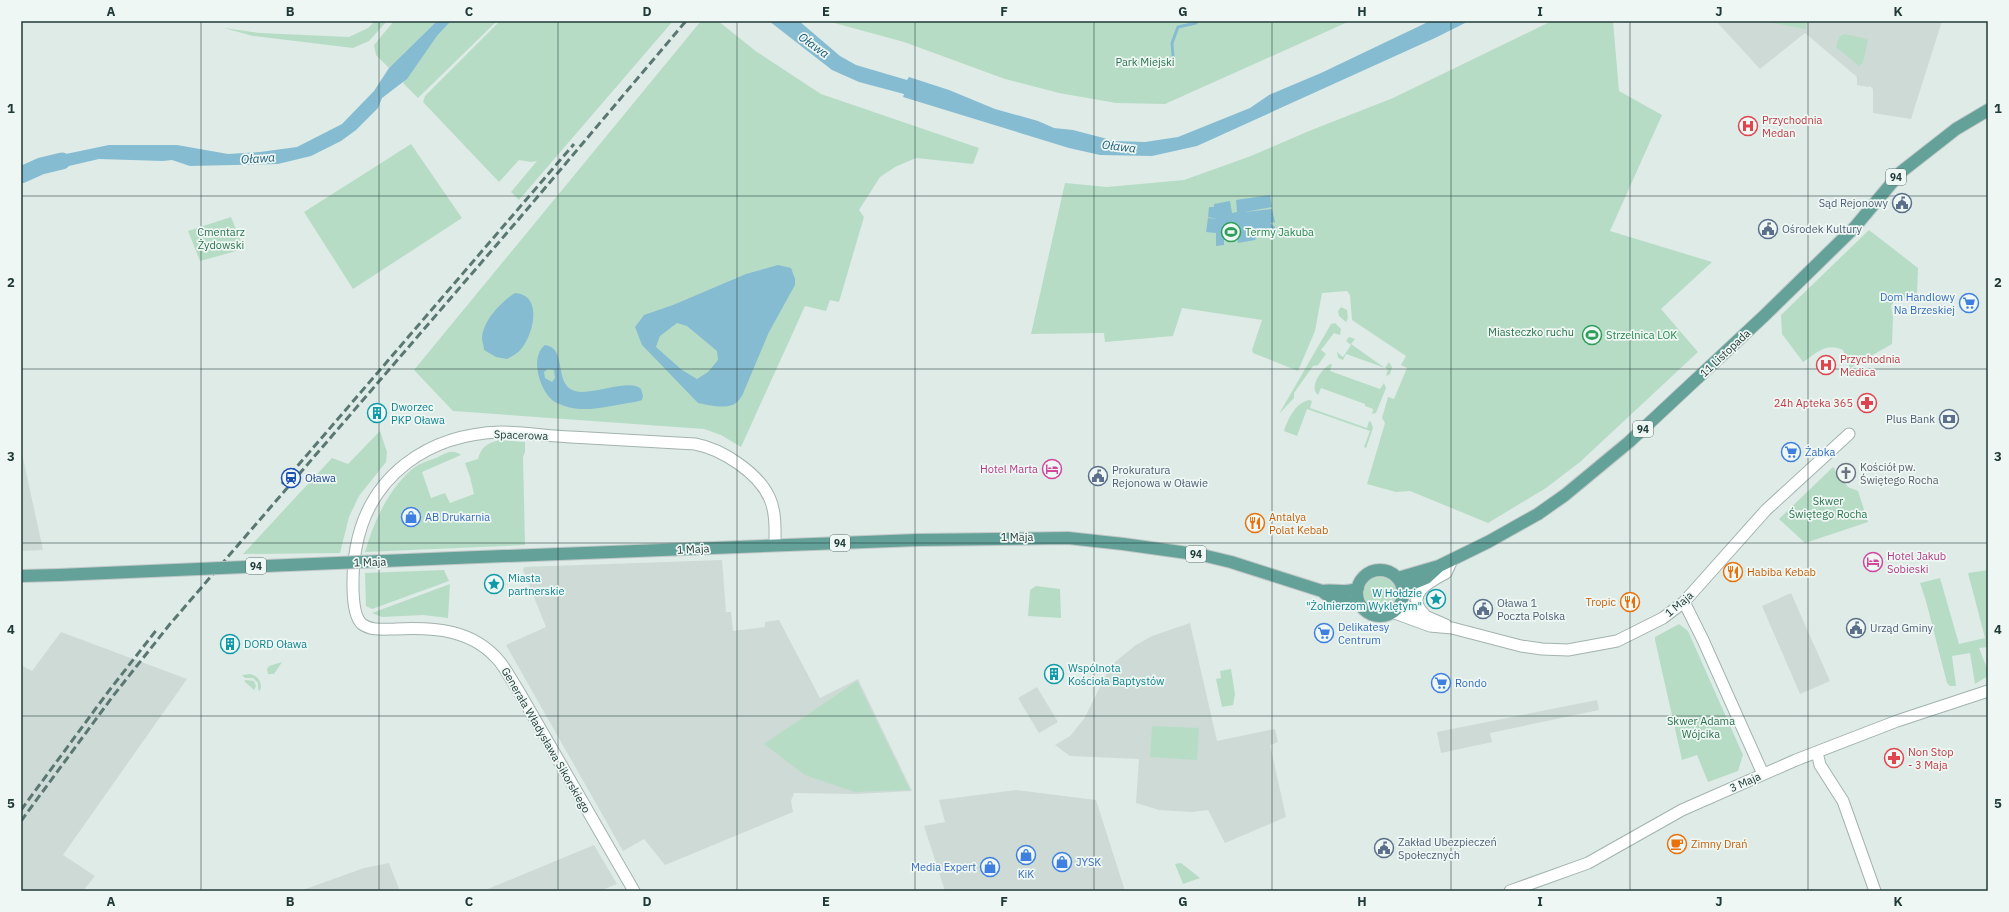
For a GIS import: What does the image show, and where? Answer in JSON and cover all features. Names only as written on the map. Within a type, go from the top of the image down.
[{"type":"main road","name":"11 Listopada","points":[[1398,578],[1438,566],[1508,532],[1538,514],[1608,460],[1764,316],[1835,247],[1901,172],[1956,129],[1988,110]]},
{"type":"main road","name":"1 Maja","points":[[21,576],[775,545],[989,538],[1068,538],[1123,544],[1231,562],[1322,591],[1329,598],[1360,604]]},
{"type":"main road","name":"11 Listopada","points":[[1402,597],[1414,584],[1426,578],[1438,566]]},
{"type":"main road","points":[[1360,604],[1358,599],[1358,588],[1365,576],[1378,570],[1392,573],[1398,578],[1402,597]]},
{"type":"main road","name":"1 Maja","points":[[1322,591],[1332,589],[1344,592],[1358,588]]},
{"type":"main road","name":"94","points":[[1360,604],[1369,613],[1376,615],[1392,612],[1402,597]]},
{"type":"street","name":"Spacerowa","points":[[378,629],[363,625],[355,611],[354,555],[364,518],[384,485],[409,460],[439,445],[464,437],[500,432],[706,446],[741,465],[755,478],[770,497],[774,510],[775,545]]},
{"type":"street","name":"1 Maja","points":[[1392,612],[1430,626],[1452,628],[1521,646],[1568,650],[1617,640],[1656,622],[1684,602],[1766,510],[1849,434]]},
{"type":"street","points":[[1424,614],[1421,611],[1418,602],[1421,589],[1428,583],[1446,573],[1452,560]]},
{"type":"street","name":"1 Maja","points":[[1402,597],[1416,612],[1424,614],[1452,628]]},
{"type":"street","points":[[1684,602],[1698,627],[1763,774]]},
{"type":"street","name":"Generała Władysława Sikorskiego","points":[[378,629],[420,628],[443,630],[463,636],[479,644],[497,659],[518,690],[634,891]]},
{"type":"street","name":"3 Maja","points":[[1510,891],[1588,863],[1682,810],[1763,774],[1904,719],[1988,692]]},
{"type":"street","points":[[1967,698],[1988,698]]},
{"type":"street","points":[[1817,752],[1820,765],[1843,802],[1876,891]]},
{"type":"shaded area","points":[[1716,21],[1942,21],[1911,119],[1873,113],[1873,89],[1870,86],[1857,85],[1857,77],[1805,33],[1760,69]]},
{"type":"shaded area","points":[[21,449],[43,550],[21,551]]},
{"type":"shaded area","points":[[722,560],[726,612],[731,612],[733,631],[765,627],[765,622],[779,620],[820,698],[858,679],[912,791],[855,794],[794,793],[791,801],[793,812],[665,865],[644,839],[623,851],[506,645],[546,627],[523,570],[524,567]]},
{"type":"shaded area","points":[[1791,593],[1830,681],[1800,694],[1762,606]]},
{"type":"shaded area","points":[[1190,623],[1217,741],[1275,729],[1278,742],[1270,745],[1286,817],[1225,843],[1208,810],[1192,812],[1159,810],[1136,803],[1139,759],[1070,756],[1055,745],[1070,736],[1084,719],[1107,673],[1115,662],[1136,645],[1152,636]]},
{"type":"shaded area","points":[[61,632],[187,679],[63,855],[95,876],[83,891],[21,891],[21,665],[32,671]]},
{"type":"shaded area","points":[[1037,687],[1058,722],[1039,733],[1018,698]]},
{"type":"shaded area","points":[[1597,700],[1599,710],[1490,733],[1492,742],[1441,753],[1437,732]]},
{"type":"shaded area","points":[[1016,790],[1096,800],[1125,891],[945,891],[924,826],[945,822],[939,800]]},
{"type":"shaded area","points":[[594,845],[617,884],[600,891],[483,891]]},
{"type":"shaded area","points":[[389,863],[400,891],[300,891],[364,868]]},
{"type":"green space","points":[[375,21],[387,21],[369,41],[353,48],[253,36],[224,28],[260,33],[349,37],[368,28]]},
{"type":"green space","points":[[394,21],[437,21],[389,68],[376,55],[374,45]]},
{"type":"green space","points":[[451,21],[497,21],[418,98],[403,83],[437,36]]},
{"type":"green space","points":[[500,21],[673,21],[519,200],[511,192],[537,161],[531,162],[519,160],[499,182],[423,102],[425,96]]},
{"type":"green space","points":[[701,21],[718,21],[757,52],[821,94],[979,148],[973,164],[916,158],[895,167],[880,177],[859,210],[864,217],[839,302],[830,300],[826,311],[805,306],[741,447],[721,435],[704,429],[453,411],[414,370]]},
{"type":"green space","name":"Park Miejski","points":[[827,21],[1350,21],[1165,104],[1116,103],[1059,93],[1005,79],[904,42]]},
{"type":"green space","name":"Miasteczko ruchu","points":[[1552,21],[1613,21],[1619,91],[1662,115],[1610,231],[1712,262],[1661,309],[1698,352],[1580,462],[1546,488],[1488,523],[1410,491],[1396,492],[1367,484],[1385,423],[1382,418],[1388,397],[1394,399],[1407,368],[1401,365],[1406,356],[1352,320],[1350,295],[1347,291],[1322,293],[1315,331],[1298,371],[1253,353],[1252,350],[1262,320],[1182,308],[1173,336],[1105,342],[1104,333],[1031,334],[1065,183],[1107,187],[1184,180],[1251,156],[1309,131],[1393,98]]},
{"type":"green space","points":[[1763,21],[1807,21],[1805,29]]},
{"type":"green space","points":[[1844,34],[1868,39],[1863,63],[1859,66],[1836,47],[1839,37]]},
{"type":"green space","points":[[411,144],[462,218],[353,289],[304,212]]},
{"type":"green space","name":"Cmentarz Żydowski","points":[[231,217],[244,249],[200,261],[188,231]]},
{"type":"green space","points":[[1869,230],[1918,268],[1917,295],[1896,299],[1891,306],[1893,317],[1892,344],[1850,368],[1843,350],[1832,347],[1817,352],[1803,362],[1782,334],[1781,315]]},
{"type":"green space","points":[[1341,307],[1347,310],[1348,318],[1346,322],[1339,316],[1338,311]]},
{"type":"green space","points":[[1335,323],[1341,329],[1340,335],[1334,333],[1321,350],[1326,354],[1318,365],[1313,366],[1294,393],[1294,398],[1279,414],[1331,324]]},
{"type":"green space","points":[[1349,337],[1355,339],[1351,344],[1385,368],[1346,354],[1343,360],[1338,358],[1337,352],[1343,357],[1351,345],[1346,341]]},
{"type":"green space","points":[[1389,362],[1392,367],[1390,374],[1386,376],[1388,369],[1385,368]]},
{"type":"green space","points":[[1330,364],[1332,364],[1330,371],[1380,389],[1384,383],[1386,388],[1376,413],[1372,414],[1373,409],[1365,406],[1365,404],[1321,388],[1318,395],[1315,392],[1315,383],[1317,378]]},
{"type":"green space","points":[[1309,400],[1312,401],[1310,408],[1367,428],[1369,421],[1371,422],[1373,428],[1366,448],[1364,447],[1370,431],[1307,409],[1297,436],[1284,431],[1296,408],[1300,404]]},
{"type":"green space","points":[[380,431],[387,452],[386,462],[359,496],[349,517],[340,553],[243,554],[332,458],[348,464]]},
{"type":"green space","points":[[500,440],[525,442],[525,452],[523,457],[525,545],[365,552],[377,518],[388,497],[411,470],[448,452],[455,452],[461,455],[422,472],[431,498],[445,493],[450,503],[474,494],[465,463],[478,459],[485,446]]},
{"type":"green space","name":"Skwer Świętego Rocha","points":[[1833,467],[1848,487],[1858,491],[1868,522],[1805,543],[1779,519]]},
{"type":"green space","points":[[444,570],[449,581],[372,609],[366,606],[365,573]]},
{"type":"green space","points":[[1988,570],[1988,647],[1979,648],[1988,671],[1988,676],[1975,684],[1970,653],[1952,656],[1956,686],[1950,686],[1947,683],[1920,583],[1940,578],[1959,644],[1985,638],[1968,573]]},
{"type":"green space","points":[[1377,577],[1383,577],[1393,584],[1396,593],[1395,599],[1389,606],[1383,609],[1377,609],[1367,602],[1364,596],[1364,590],[1371,580]]},
{"type":"green space","points":[[450,584],[448,618],[423,615],[382,617],[372,613]]},
{"type":"green space","points":[[1036,586],[1060,589],[1061,618],[1028,616],[1030,590]]},
{"type":"green space","name":"Skwer Adama Wójcika","points":[[1679,624],[1688,631],[1743,755],[1738,771],[1708,782],[1697,755],[1682,760],[1655,640],[1655,637]]},
{"type":"green space","points":[[282,662],[274,674],[268,674],[267,669],[269,666]]},
{"type":"green space","points":[[1231,669],[1235,694],[1233,705],[1222,707],[1216,679],[1221,678],[1220,671]]},
{"type":"green space","points":[[250,674],[259,680],[261,685],[260,691],[258,689],[258,683],[253,678],[245,678],[242,675]]},
{"type":"green space","points":[[244,681],[254,681],[256,686],[254,690]]},
{"type":"green space","points":[[857,681],[910,790],[855,792],[805,775],[764,744]]},
{"type":"green space","points":[[1152,726],[1199,728],[1197,760],[1150,757]]},
{"type":"green space","points":[[1181,863],[1200,878],[1183,884],[1175,864]]},
{"type":"water","points":[[437,21],[451,21],[437,36],[407,79],[382,98],[378,108],[356,130],[341,141],[311,156],[278,164],[190,166],[172,160],[99,159],[43,172],[37,160],[109,145],[177,145],[228,154],[260,152],[297,147],[342,124],[374,91],[389,68]]},
{"type":"water","points":[[769,21],[799,21],[840,56],[856,65],[907,80],[909,77],[949,90],[995,109],[1038,121],[1054,128],[1073,130],[1115,141],[1145,142],[1178,137],[1250,108],[1269,95],[1321,73],[1430,21],[1469,21],[1435,38],[1197,146],[1152,156],[1100,155],[1069,148],[903,97],[904,94],[859,82],[832,70]]},
{"type":"water","points":[[1270,195],[1272,207],[1245,212],[1272,209],[1275,222],[1270,223],[1275,227],[1274,236],[1269,237],[1257,235],[1255,240],[1238,243],[1237,238],[1224,240],[1224,245],[1216,246],[1216,233],[1206,232],[1208,218],[1217,219],[1208,217],[1209,207],[1214,207],[1214,204],[1230,201],[1232,213],[1237,212],[1236,200]]},
{"type":"water","points":[[778,265],[791,268],[795,279],[795,285],[769,332],[742,396],[738,401],[732,405],[723,407],[698,403],[642,345],[635,327],[644,315],[673,305],[746,274]],"holes":[[[677,323],[687,326],[717,351],[718,360],[708,372],[697,379],[682,370],[656,347],[660,336]]]},
{"type":"water","points":[[515,293],[524,295],[532,306],[533,322],[531,331],[528,339],[516,354],[507,359],[496,357],[484,350],[482,338],[483,331],[489,318],[499,306]]},
{"type":"water","points":[[545,345],[552,348],[559,359],[564,382],[568,387],[575,391],[591,391],[628,385],[636,386],[641,389],[643,396],[642,400],[591,409],[573,408],[555,402],[545,391],[538,375],[537,366],[540,351]],"holes":[[[548,369],[554,370],[555,378],[552,382],[545,378],[544,372]]]},
{"type":"waterway","points":[[1173,56],[1172,43],[1178,27],[1196,23],[1197,21]]},
{"type":"waterway","name":"Oława","points":[[21,175],[41,166],[62,161]]},
{"type":"railway","points":[[21,821],[113,696],[170,624],[518,220],[686,21]]},
{"type":"railway","points":[[282,484],[574,144]]},
{"type":"railway","points":[[21,810],[108,692],[158,628]]},
{"type":"place","name":"Przychodnia Medan","points":[[1748,126]]},
{"type":"place","name":"Sąd Rejonowy","points":[[1902,203]]},
{"type":"place","name":"Ośrodek Kultury","points":[[1768,229]]},
{"type":"place","name":"Termy Jakuba","points":[[1231,232]]},
{"type":"place","name":"Dom Handlowy Na Brzeskiej","points":[[1969,303]]},
{"type":"place","name":"Strzelnica LOK","points":[[1592,335]]},
{"type":"place","name":"Przychodnia Medica","points":[[1826,365]]},
{"type":"place","name":"24h Apteka 365","points":[[1867,403]]},
{"type":"place","name":"Dworzec PKP Oława","points":[[377,413]]},
{"type":"place","name":"Plus Bank","points":[[1949,419]]},
{"type":"place","name":"Żabka","points":[[1791,452]]},
{"type":"place","name":"Hotel Marta","points":[[1052,469]]},
{"type":"place","name":"Kościół pw. Świętego Rocha","points":[[1846,473]]},
{"type":"place","name":"Prokuratura Rejonowa w Oławie","points":[[1098,476]]},
{"type":"place","name":"Oława","points":[[291,478]]},
{"type":"place","name":"AB Drukarnia","points":[[411,517]]},
{"type":"place","name":"Antalya Polat Kebab","points":[[1255,523]]},
{"type":"place","name":"Hotel Jakub Sobieski","points":[[1873,562]]},
{"type":"place","name":"Habiba Kebab","points":[[1733,572]]},
{"type":"place","name":"Miasta partnerskie","points":[[494,584]]},
{"type":"place","name":"W Hołdzie \"Żolnierzom Wyklętym\"","points":[[1436,599]]},
{"type":"place","name":"Tropic","points":[[1630,602]]},
{"type":"place","name":"Oława 1 Poczta Polska","points":[[1483,609]]},
{"type":"place","name":"Urząd Gminy","points":[[1856,628]]},
{"type":"place","name":"Delikatesy Centrum","points":[[1324,633]]},
{"type":"place","name":"DORD Oława","points":[[230,644]]},
{"type":"place","name":"Wspólnota Kościoła Baptystów","points":[[1054,674]]},
{"type":"place","name":"Rondo","points":[[1441,683]]},
{"type":"place","name":"Non Stop - 3 Maja","points":[[1894,758]]},
{"type":"place","name":"Zimny Drań","points":[[1677,844]]},
{"type":"place","name":"Zakład Ubezpieczeń Społecznych","points":[[1384,848]]},
{"type":"place","name":"KiK","points":[[1026,855]]},
{"type":"place","name":"JYSK","points":[[1062,862]]},
{"type":"place","name":"Media Expert","points":[[990,867]]}]
